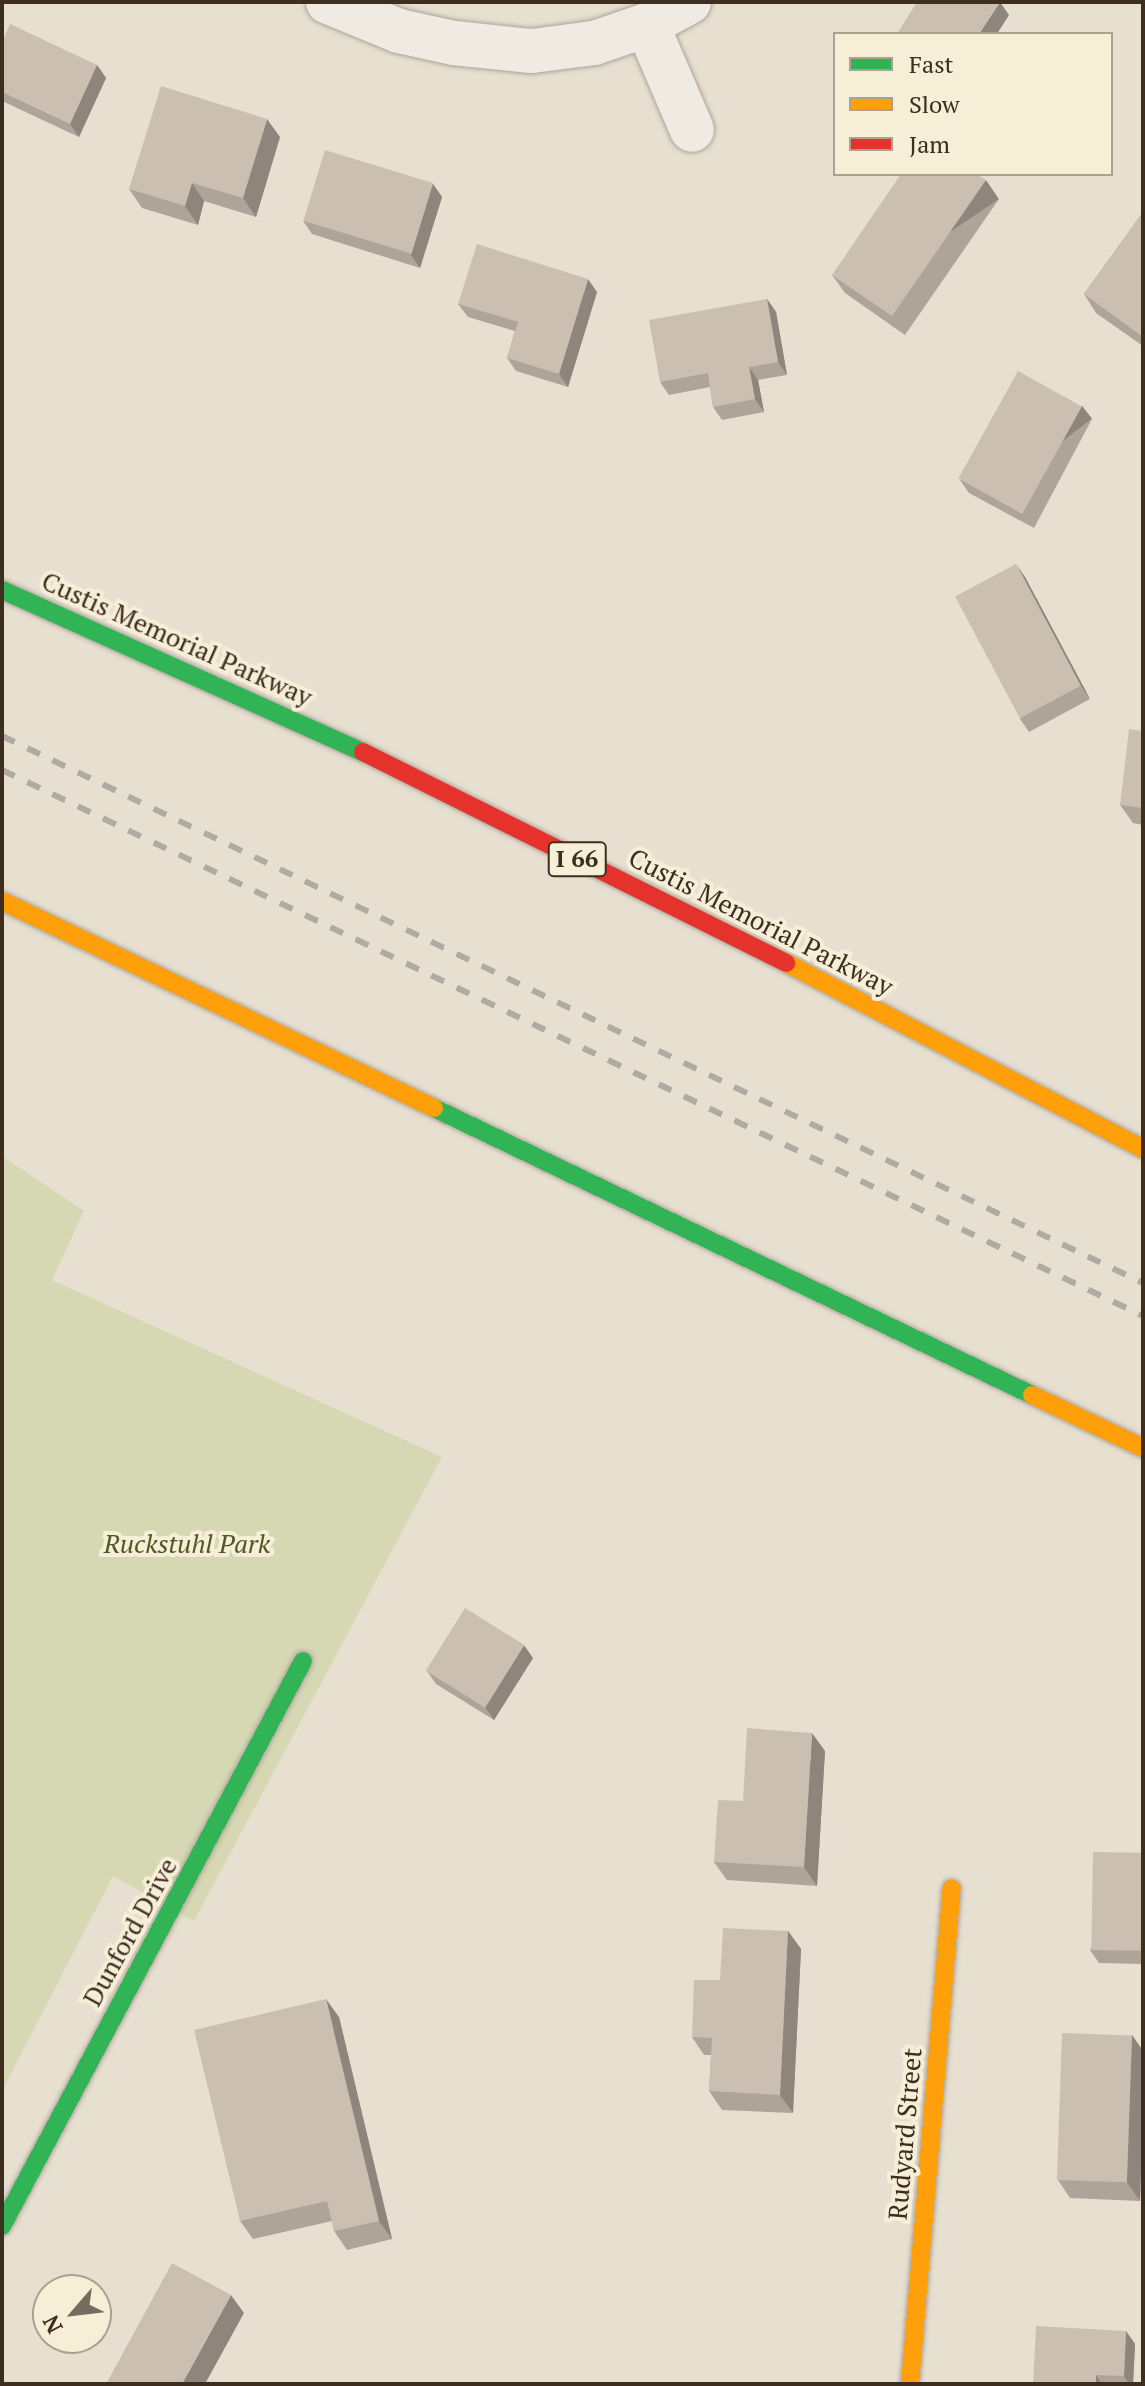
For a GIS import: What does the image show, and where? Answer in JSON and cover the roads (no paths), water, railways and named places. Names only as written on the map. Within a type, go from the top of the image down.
[{"type":"main road","name":"Custis Memorial Parkway","points":[[2,590],[309,725],[833,986],[1143,1149]]},
{"type":"main road","points":[[2,901],[1143,1448]]},
{"type":"main road","name":"Dunford Drive","points":[[2,2226],[303,1661]]},
{"type":"main road","name":"Rudyard Street","points":[[910,2384],[952,1889]]},
{"type":"street","points":[[328,2],[399,31],[454,43],[532,51],[594,43],[647,25],[689,2]]},
{"type":"street","points":[[647,25],[692,130]]},
{"type":"railway","points":[[2,736],[1143,1283]]},
{"type":"railway","points":[[2,770],[1143,1316]]},
{"type":"park label","name":"Ruckstuhl Park","points":[[187,1544]]}]
